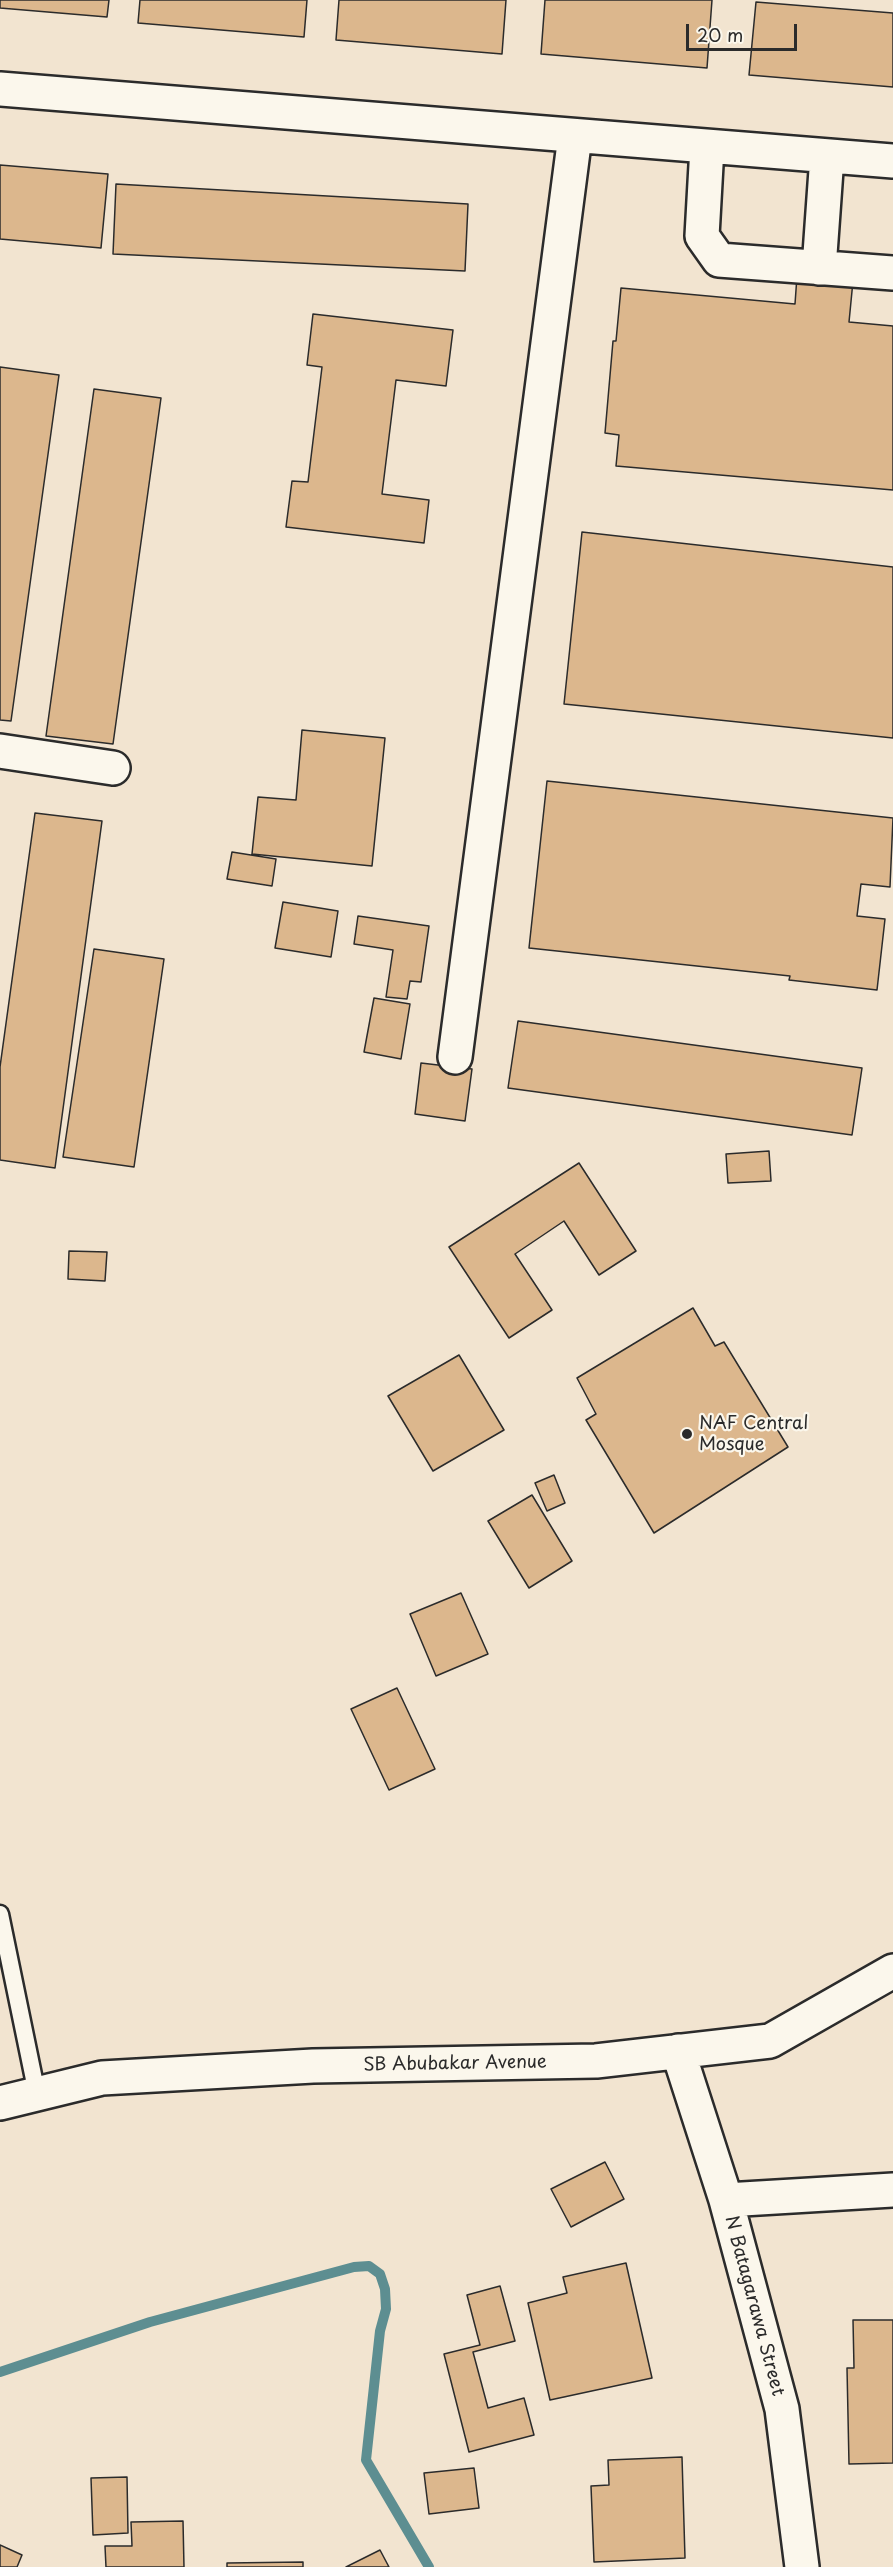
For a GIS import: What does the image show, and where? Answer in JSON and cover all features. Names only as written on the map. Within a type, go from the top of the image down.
[{"type":"street","points":[[0,89],[893,161]]},
{"type":"street","points":[[455,1057],[576,136]]},
{"type":"street","points":[[707,147],[702,236],[719,260],[893,273]]},
{"type":"street","points":[[819,268],[827,156]]},
{"type":"street","points":[[0,751],[113,768]]},
{"type":"street","name":"SB Abubakar Avenue","points":[[0,2103],[102,2078],[313,2067],[596,2061],[770,2041],[893,1971]]},
{"type":"street","name":"N Batagarawa Street","points":[[678,2051],[726,2200],[782,2409],[802,2567]]},
{"type":"street","points":[[726,2200],[893,2190]]},
{"type":"lane","points":[[0,1914],[37,2094]]},
{"type":"building","points":[[0,0],[109,0],[107,17],[0,8]]},
{"type":"building","points":[[140,0],[307,0],[304,37],[138,23]]},
{"type":"building","points":[[339,0],[506,0],[502,54],[336,40]]},
{"type":"building","points":[[545,0],[712,0],[707,68],[541,54]]},
{"type":"building","points":[[756,2],[893,13],[893,87],[749,75]]},
{"type":"building","points":[[0,165],[108,174],[101,248],[0,239]]},
{"type":"building","points":[[116,184],[468,204],[465,271],[113,254]]},
{"type":"building","points":[[797,276],[853,281],[849,322],[893,326],[893,490],[616,466],[619,435],[605,433],[613,341],[616,341],[621,288],[795,304]]},
{"type":"building","points":[[313,314],[453,330],[446,386],[396,380],[382,494],[429,500],[424,543],[286,527],[292,481],[308,482],[322,367],[307,365]]},
{"type":"building","points":[[0,367],[59,375],[11,721],[0,720]]},
{"type":"building","points":[[94,389],[161,398],[113,744],[46,736]]},
{"type":"building","points":[[582,532],[893,567],[893,738],[564,704]]},
{"type":"building","points":[[302,730],[385,738],[372,866],[252,854],[258,797],[296,800]]},
{"type":"building","points":[[547,781],[893,818],[890,887],[861,884],[857,916],[885,919],[877,990],[789,980],[790,976],[529,948]]},
{"type":"building","points":[[35,813],[102,821],[55,1168],[0,1160],[0,1067]]},
{"type":"building","points":[[232,852],[276,859],[272,886],[227,879]]},
{"type":"building","points":[[283,902],[338,911],[331,957],[275,948]]},
{"type":"building","points":[[358,916],[429,926],[421,982],[410,981],[407,999],[386,997],[393,950],[354,944]]},
{"type":"building","points":[[94,949],[164,959],[134,1167],[63,1157]]},
{"type":"building","points":[[374,998],[410,1004],[401,1059],[364,1052]]},
{"type":"building","points":[[518,1021],[862,1068],[852,1135],[508,1088]]},
{"type":"building","points":[[421,1063],[472,1069],[465,1121],[415,1114]]},
{"type":"building","points":[[769,1151],[771,1181],[728,1183],[726,1154]]},
{"type":"building","points":[[579,1163],[636,1251],[599,1275],[564,1221],[515,1254],[552,1310],[509,1338],[449,1247]]},
{"type":"building","points":[[69,1251],[107,1252],[105,1281],[68,1279]]},
{"type":"building","name":"NAF Central Mosque","points":[[693,1308],[715,1346],[724,1342],[788,1447],[654,1533],[586,1420],[596,1414],[577,1378]]},
{"type":"building","points":[[459,1355],[504,1430],[433,1471],[388,1396]]},
{"type":"building","points":[[554,1475],[565,1503],[547,1511],[535,1483]]},
{"type":"building","points":[[532,1495],[572,1561],[529,1588],[488,1521]]},
{"type":"building","points":[[461,1593],[488,1654],[436,1676],[410,1614]]},
{"type":"building","points":[[397,1688],[435,1769],[389,1790],[351,1709]]},
{"type":"building","points":[[605,2162],[624,2199],[571,2227],[551,2189]]},
{"type":"building","points":[[626,2263],[652,2378],[550,2400],[528,2303],[567,2293],[563,2277]]},
{"type":"building","points":[[500,2286],[515,2341],[473,2352],[488,2408],[524,2398],[534,2435],[469,2452],[444,2354],[480,2345],[467,2295]]},
{"type":"building","points":[[853,2320],[893,2320],[893,2463],[849,2464],[847,2368],[854,2368]]},
{"type":"building","points":[[682,2457],[685,2558],[594,2562],[591,2486],[609,2485],[608,2460]]},
{"type":"building","points":[[474,2468],[479,2508],[429,2514],[424,2473]]},
{"type":"building","points":[[127,2477],[128,2533],[93,2535],[91,2478]]},
{"type":"building","points":[[183,2521],[184,2567],[106,2567],[105,2546],[132,2546],[131,2522]]},
{"type":"building","points":[[0,2545],[22,2555],[17,2567],[0,2567]]},
{"type":"building","points":[[380,2550],[389,2567],[346,2567]]},
{"type":"building","points":[[303,2562],[303,2567],[227,2567],[227,2563]]},
{"type":"waterway","points":[[0,2372],[150,2322],[354,2267],[369,2266],[380,2274],[385,2289],[386,2309],[380,2331],[366,2460],[429,2567]]},
{"type":"place","name":"NAF Central Mosque","points":[[687,1434]]}]
